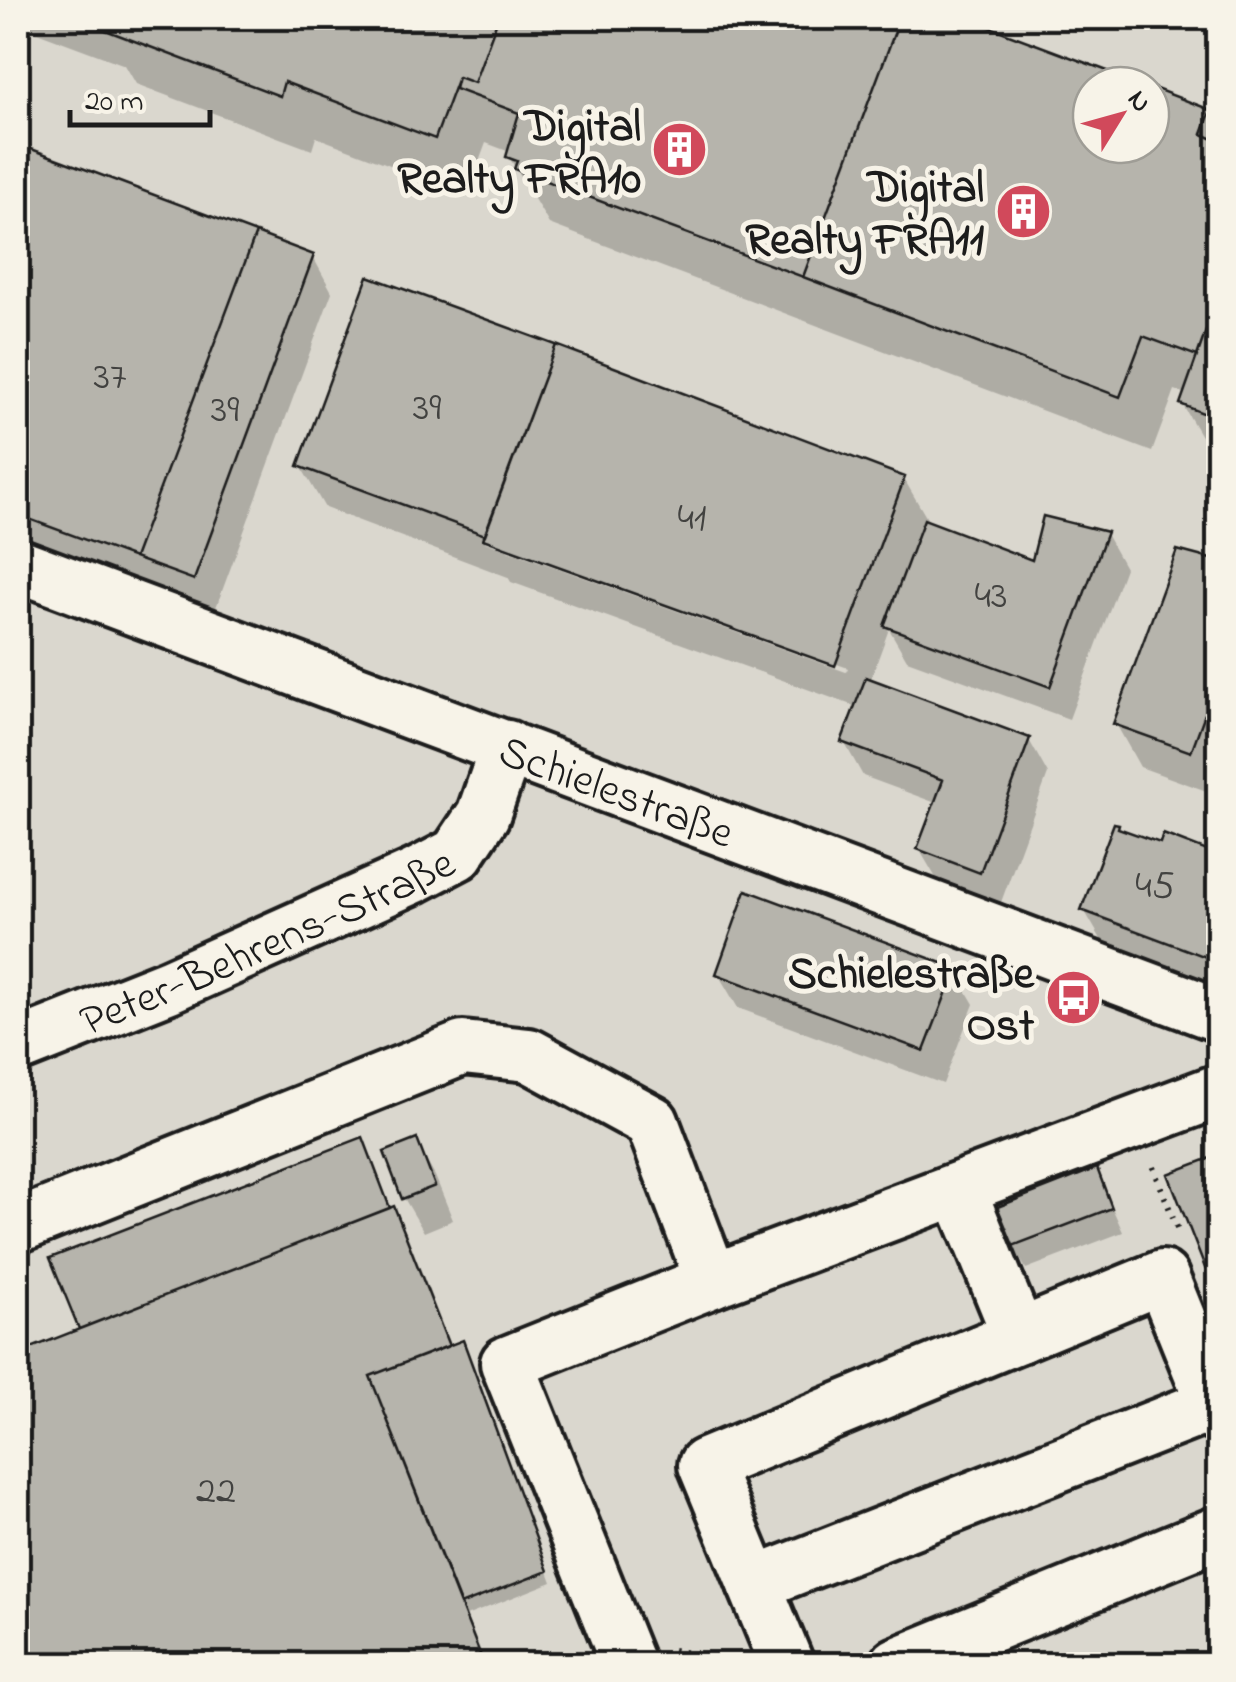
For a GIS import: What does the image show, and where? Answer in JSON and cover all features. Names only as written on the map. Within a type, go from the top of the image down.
[{"type":"street","name":"Schielestraße","points":[[18,565],[1218,1015]]},
{"type":"street","name":"Peter-Behrens-Straße","points":[[18,1046],[169,986],[457,854],[483,815],[507,747]]},
{"type":"street","points":[[18,1226],[463,1048],[528,1056],[652,1122],[712,1281]]},
{"type":"street","points":[[628,1664],[507,1363],[712,1281],[1218,1091]]},
{"type":"street","points":[[958,1189],[1019,1336]]},
{"type":"street","points":[[754,1584],[1216,1410],[1162,1278],[704,1465],[787,1664]]},
{"type":"street","points":[[897,1664],[1218,1533]]},
{"type":"shaded area","points":[[18,18],[1218,18],[1218,1664],[18,1664]]},
{"type":"building","points":[[104,18],[498,18],[474,83],[458,77],[435,139],[284,82],[280,96],[100,28]]},
{"type":"building","name":"Digital Realty FRA10","points":[[498,18],[900,18],[803,277],[514,169],[517,161],[506,157],[519,113],[455,89],[458,77],[474,83]]},
{"type":"building","name":"Digital Realty FRA11","points":[[900,18],[966,18],[1092,65],[1071,65],[1071,165],[1171,165],[1171,95],[1211,110],[1202,134],[1218,141],[1218,297],[1197,356],[1143,336],[1120,397],[803,277]]},
{"type":"building","points":[[18,144],[256,233],[134,558],[18,515]]},
{"type":"building","points":[[256,233],[314,255],[194,580],[134,558]]},
{"type":"building","points":[[368,276],[556,345],[485,535],[298,466]]},
{"type":"building","points":[[1218,297],[1218,419],[1180,404]]},
{"type":"building","points":[[556,345],[905,477],[835,666],[483,539]]},
{"type":"building","points":[[1043,516],[1107,532],[1050,687],[884,626],[924,519],[1032,560]]},
{"type":"building","points":[[1177,550],[1218,561],[1218,678],[1191,752],[1113,724]]},
{"type":"building","points":[[866,677],[1030,738],[980,873],[917,849],[943,780],[841,742]]},
{"type":"building","points":[[1114,823],[1160,843],[1163,834],[1218,855],[1218,949],[1214,960],[1081,910]]},
{"type":"building","points":[[746,890],[956,968],[924,1051],[716,974]]},
{"type":"building","points":[[363,1137],[390,1208],[79,1329],[50,1258]]},
{"type":"building","points":[[417,1139],[435,1186],[402,1199],[384,1152]]},
{"type":"building","points":[[1218,1155],[1218,1301],[1168,1174]]},
{"type":"building","points":[[1097,1168],[1112,1208],[1010,1247],[995,1208]]},
{"type":"building","points":[[394,1206],[449,1346],[370,1376],[484,1664],[18,1664],[18,1353]]},
{"type":"building","points":[[463,1340],[548,1571],[460,1605],[370,1376]]},
{"type":"place","name":"Digital Realty FRA10","points":[[680,150]]},
{"type":"place","name":"Digital Realty FRA11","points":[[1023,211]]},
{"type":"place","name":"Schielestraße Ost","points":[[1073,997]]}]
